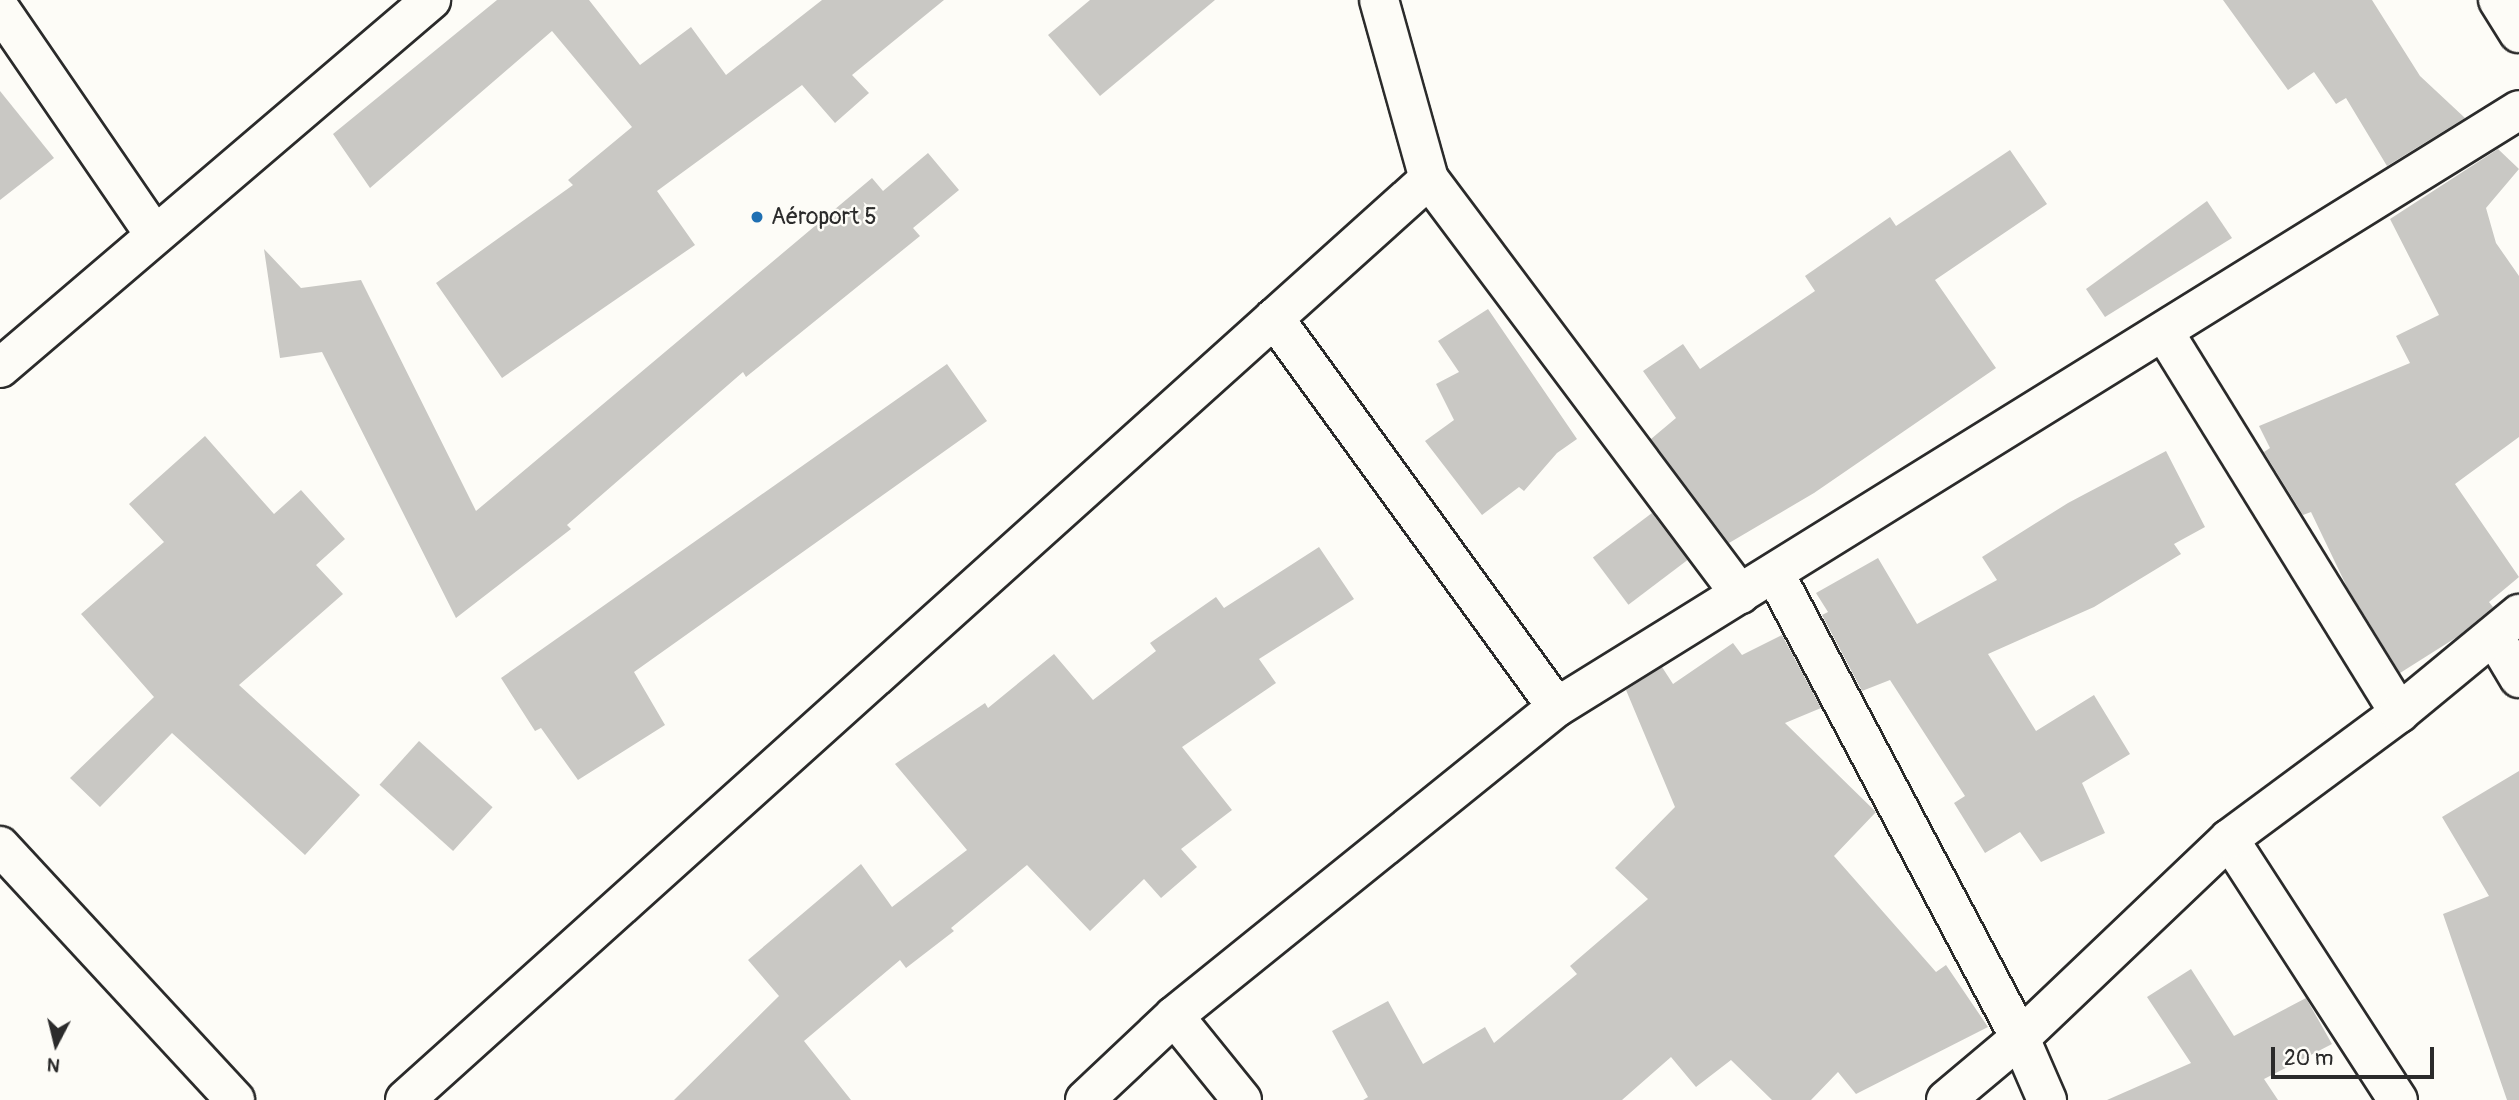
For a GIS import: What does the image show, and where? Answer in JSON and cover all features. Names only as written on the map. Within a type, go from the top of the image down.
[{"type":"street","points":[[0,368],[431,0]]},
{"type":"street","points":[[1379,0],[1429,179],[1740,594]]},
{"type":"street","points":[[2498,0],[2519,33]]},
{"type":"street","points":[[0,9],[155,235]]},
{"type":"street","points":[[1085,1100],[1174,1016],[1557,707],[2164,332],[2514,124]]},
{"type":"street","points":[[405,1100],[1429,179]]},
{"type":"street","points":[[1274,318],[1557,707]]},
{"type":"street","points":[[2164,332],[2399,713]]},
{"type":"street","points":[[1774,573],[2020,1038],[2047,1100]]},
{"type":"street","points":[[1946,1100],[2020,1038],[2229,839],[2399,713],[2506,625],[2519,678]]},
{"type":"street","points":[[2229,839],[2398,1100]]},
{"type":"street","points":[[0,846],[235,1100]]},
{"type":"street","points":[[1174,1016],[1242,1100]]},
{"type":"building","points":[[497,0],[589,0],[640,65],[691,27],[726,75],[822,0],[944,0],[852,75],[869,93],[835,123],[802,85],[657,191],[695,245],[502,378],[436,283],[573,185],[568,180],[632,127],[552,31],[370,188],[333,134]]},
{"type":"building","points":[[1090,0],[1215,0],[1100,96],[1048,35]]},
{"type":"building","points":[[2223,0],[2372,0],[2420,76],[2465,118],[2387,166],[2346,98],[2336,104],[2314,72],[2288,90]]},
{"type":"building","points":[[0,91],[54,158],[0,200]]},
{"type":"building","points":[[2498,149],[2519,169],[2486,208],[2496,243],[2519,276],[2519,437],[2455,484],[2519,577],[2489,602],[2493,607],[2457,637],[2400,673],[2347,587],[2311,512],[2303,515],[2264,452],[2270,448],[2259,426],[2410,363],[2396,336],[2439,315],[2390,219]]},
{"type":"building","points":[[2010,150],[2047,204],[1935,280],[1996,368],[1814,493],[1729,543],[1651,439],[1676,418],[1643,371],[1683,344],[1700,369],[1815,291],[1805,276],[1890,217],[1896,226]]},
{"type":"building","points":[[928,153],[959,190],[913,228],[920,236],[746,377],[743,372],[567,525],[571,529],[456,618],[322,352],[280,358],[264,249],[301,288],[361,280],[476,511],[872,178],[883,191]]},
{"type":"building","points":[[2207,201],[2232,238],[2105,317],[2086,289]]},
{"type":"building","points":[[1488,309],[1577,439],[1557,453],[1524,491],[1519,487],[1482,515],[1425,441],[1454,420],[1436,384],[1459,372],[1438,341]]},
{"type":"building","points":[[947,364],[987,421],[634,672],[665,725],[578,780],[541,728],[535,731],[501,678]]},
{"type":"building","points":[[205,436],[274,514],[301,490],[345,539],[316,565],[343,594],[239,685],[360,795],[305,855],[172,733],[100,807],[70,778],[154,697],[81,614],[164,542],[129,504]]},
{"type":"building","points":[[2166,451],[2205,527],[2174,544],[2181,554],[2094,607],[1988,654],[2036,731],[2094,695],[2130,754],[2082,783],[2105,833],[2041,862],[2020,832],[1985,853],[1954,803],[1965,796],[1890,680],[1862,691],[1822,615],[1828,612],[1816,593],[1878,558],[1917,624],[1997,580],[1982,557],[2068,503]]},
{"type":"building","points":[[1652,513],[1688,560],[1628,605],[1593,558]]},
{"type":"building","points":[[1319,547],[1354,599],[1259,659],[1276,683],[1182,747],[1232,810],[1181,849],[1197,867],[1161,898],[1144,879],[1090,931],[1027,865],[951,928],[954,931],[906,968],[900,960],[804,1041],[851,1100],[674,1100],[779,996],[748,960],[861,864],[892,907],[967,850],[895,764],[985,703],[988,708],[1054,654],[1093,700],[1156,651],[1150,643],[1216,597],[1224,608]]},
{"type":"building","points":[[1782,635],[1821,708],[1785,723],[1876,812],[1834,856],[1936,972],[1946,965],[1988,1027],[1856,1094],[1838,1072],[1811,1100],[1772,1100],[1731,1060],[1696,1087],[1671,1057],[1622,1100],[1363,1100],[1368,1097],[1332,1031],[1388,1001],[1423,1064],[1485,1027],[1494,1043],[1577,974],[1570,966],[1648,899],[1615,868],[1675,807],[1626,690],[1662,667],[1673,684],[1733,643],[1742,655]]},
{"type":"building","points":[[419,741],[493,807],[453,851],[380,785]]},
{"type":"building","points":[[2519,771],[2519,1100],[2507,1100],[2443,914],[2489,896],[2442,817]]},
{"type":"building","points":[[2191,969],[2234,1036],[2306,998],[2332,1044],[2264,1079],[2278,1100],[2107,1100],[2191,1063],[2147,997]]},
{"type":"place","name":"Aéroport 5","points":[[757,217]]}]
